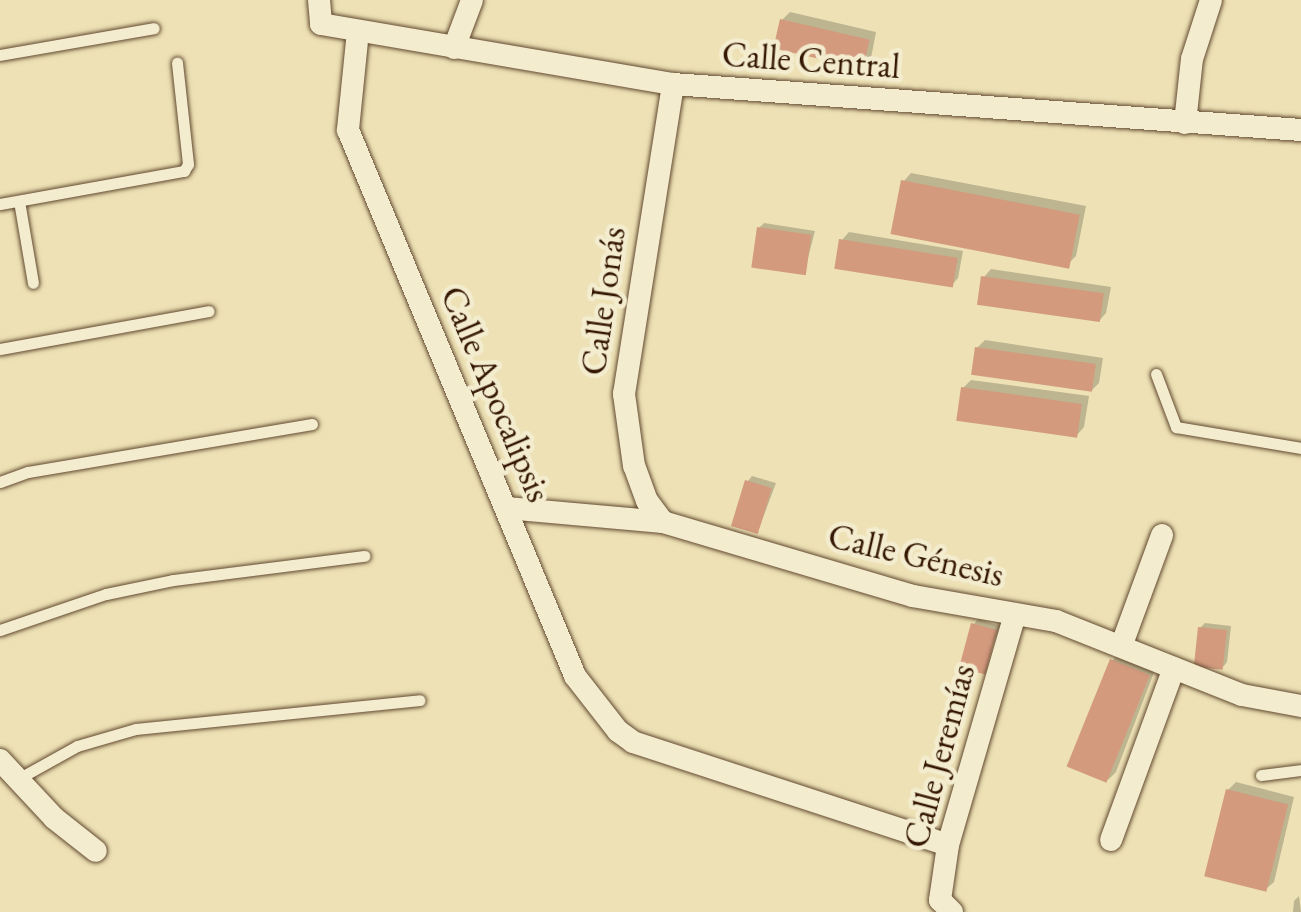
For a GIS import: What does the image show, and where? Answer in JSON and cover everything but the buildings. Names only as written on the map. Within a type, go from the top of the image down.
[{"type":"street","name":"Calle Central","points":[[319,0],[320,24],[673,84],[1301,130]]},
{"type":"street","points":[[454,48],[472,0]]},
{"type":"street","points":[[1185,123],[1192,59],[1211,0]]},
{"type":"street","name":"Calle Apocalipsis","points":[[358,31],[348,130],[575,676],[618,731],[654,748],[948,845]]},
{"type":"street","name":"Calle Jonás","points":[[662,522],[647,501],[634,466],[624,394],[673,84]]},
{"type":"street","name":"Calle Génesis","points":[[506,508],[662,522],[913,596],[1056,621],[1122,644],[1242,695],[1301,706]]},
{"type":"street","points":[[1122,644],[1162,535]]},
{"type":"street","name":"Calle Jeremías","points":[[952,912],[940,900],[948,845],[1015,615]]},
{"type":"street","points":[[1111,840],[1174,668]]},
{"type":"street","points":[[0,760],[16,780],[96,852]]},
{"type":"lane","points":[[0,56],[154,28]]},
{"type":"lane","points":[[0,204],[184,171],[188,164],[177,63]]},
{"type":"lane","points":[[19,201],[33,282]]},
{"type":"lane","points":[[0,349],[209,311]]},
{"type":"lane","points":[[1156,374],[1176,427],[1301,448]]},
{"type":"lane","points":[[0,482],[28,472],[312,424]]},
{"type":"lane","points":[[0,630],[106,594],[364,556]]},
{"type":"lane","points":[[16,780],[78,746],[136,729],[420,700]]},
{"type":"lane","points":[[1262,775],[1301,770]]}]
